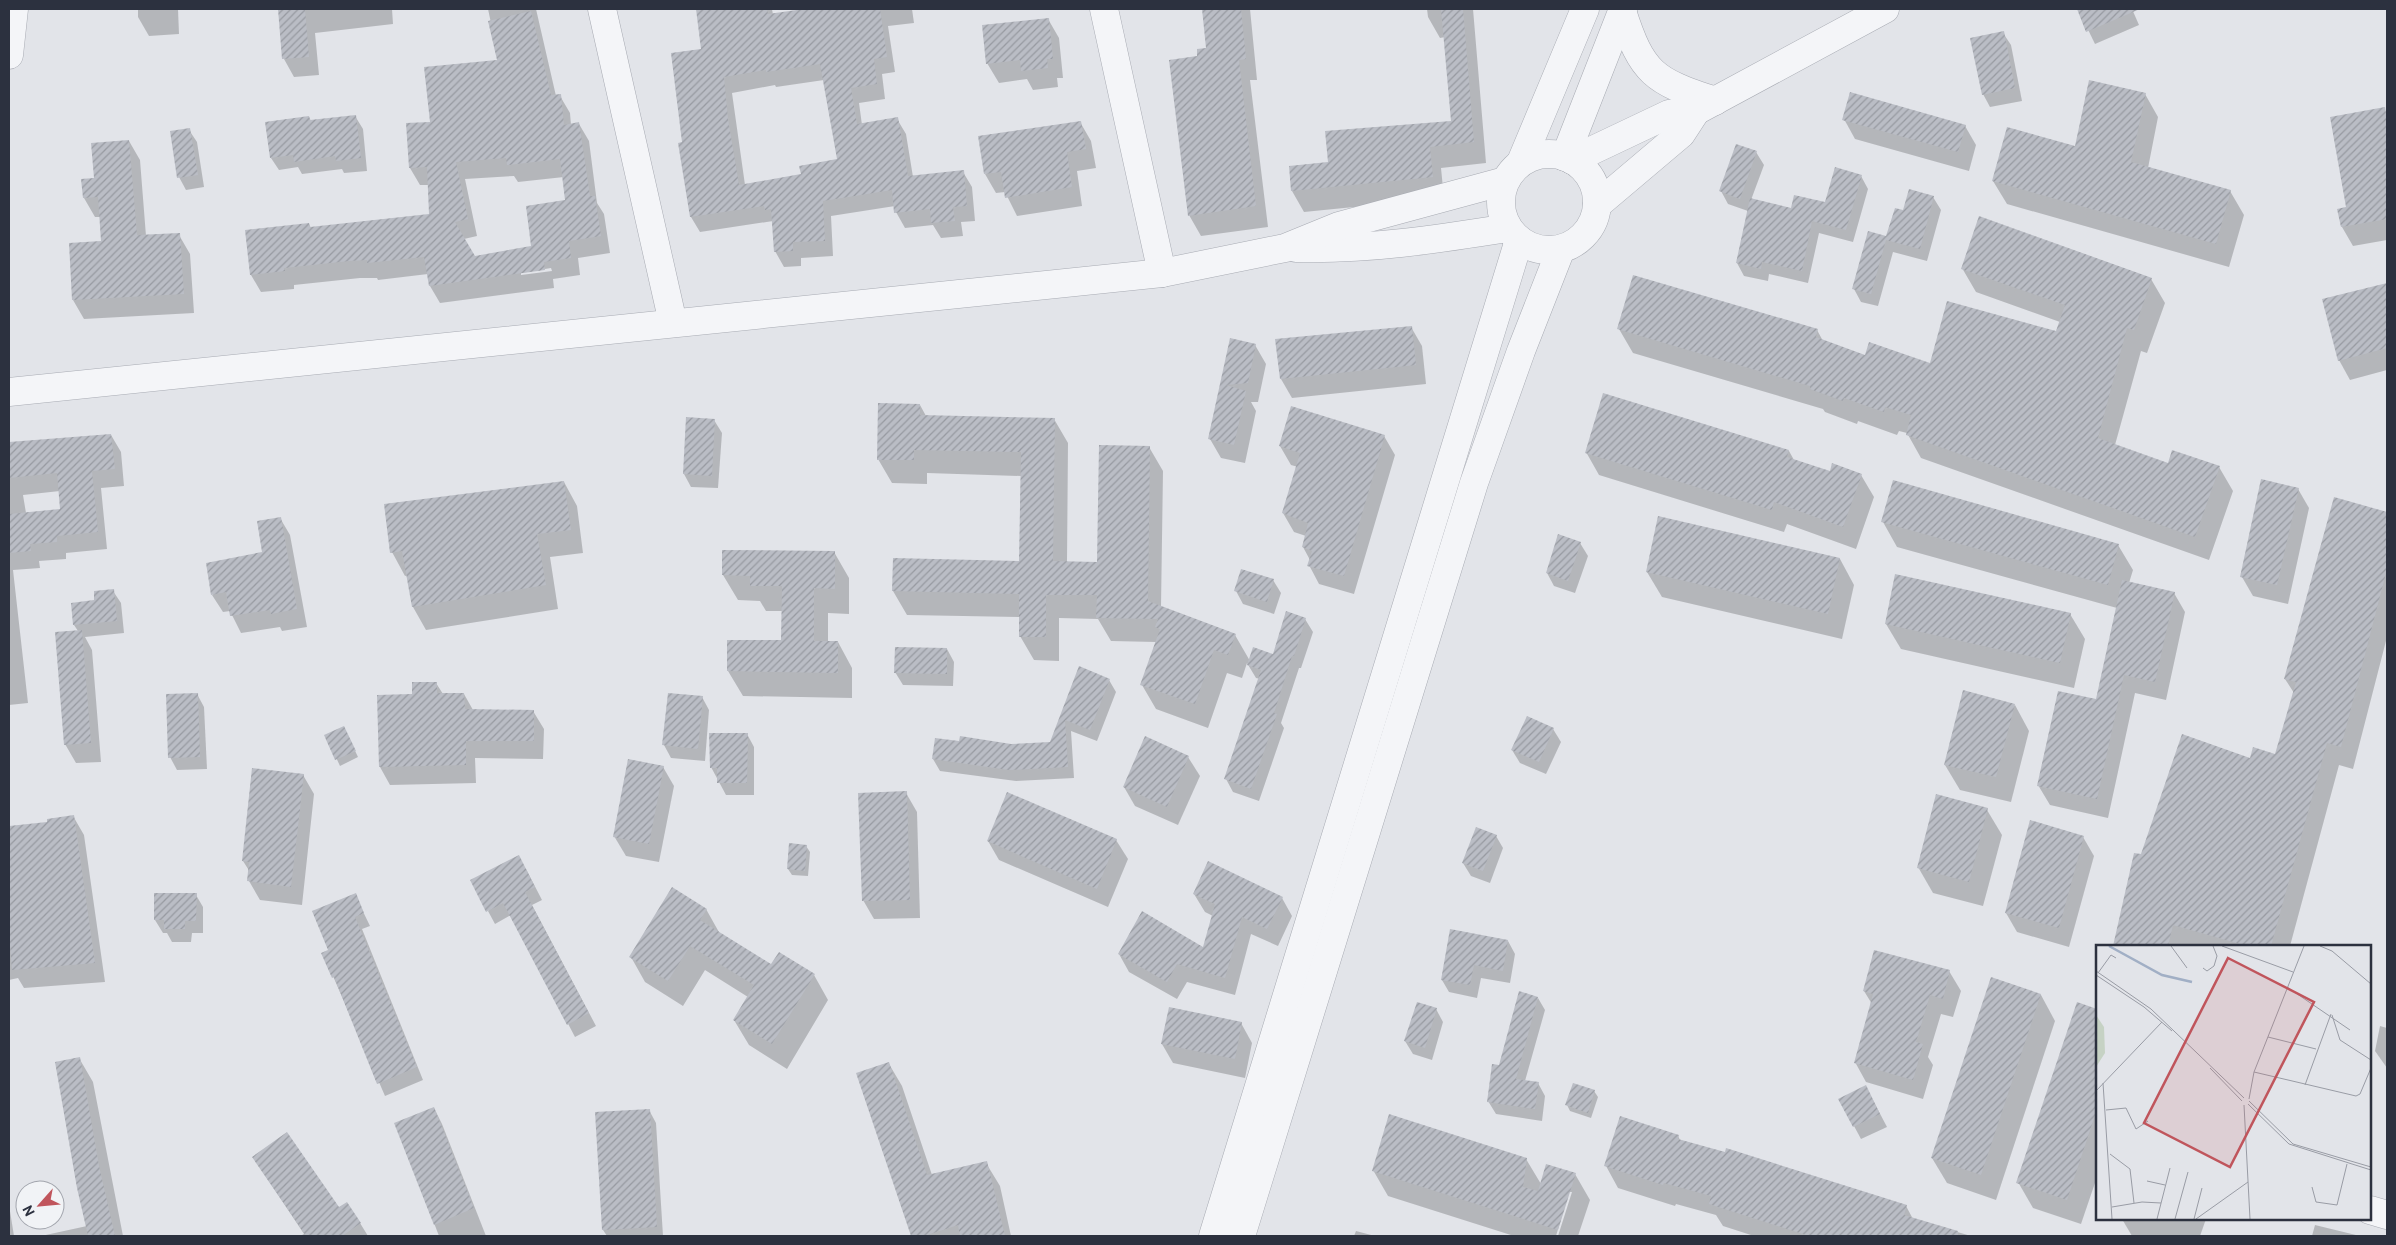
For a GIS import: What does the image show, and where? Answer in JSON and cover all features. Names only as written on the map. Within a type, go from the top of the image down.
[{"type":"street","points":[[9,55],[14,9]]},
{"type":"street","points":[[602,9],[673,323]]},
{"type":"street","points":[[1104,9],[1162,273]]},
{"type":"street","points":[[9,392],[1162,273],[1285,248],[1339,226],[1513,172],[1543,155],[1568,159],[1583,168],[1595,191],[1597,205],[1594,219],[1586,233],[1575,243],[1561,249],[1539,250],[1513,234],[1501,210],[1500,200],[1513,172],[1585,9]]},
{"type":"street","points":[[1568,159],[1669,114],[1706,106],[1885,9]]},
{"type":"street","points":[[1568,159],[1622,10]]},
{"type":"street","points":[[1622,10],[1632,42],[1644,63],[1656,76],[1706,106]]},
{"type":"street","points":[[1597,205],[1681,134],[1706,106]]},
{"type":"street","points":[[1285,248],[1342,249],[1513,234]]},
{"type":"street","points":[[1213,1236],[1513,234]]},
{"type":"street","points":[[1241,1236],[1474,483],[1521,351],[1561,249]]},
{"type":"street","points":[[2371,1210],[2387,1215]]},
{"type":"building","points":[[278,9],[305,9],[309,57],[282,59]]},
{"type":"building","points":[[696,9],[767,9],[768,14],[804,9],[880,9],[887,57],[874,59],[877,84],[851,88],[857,124],[898,117],[908,176],[964,170],[967,206],[953,207],[955,221],[931,223],[930,209],[894,213],[892,190],[823,201],[825,241],[793,242],[793,251],[774,252],[771,209],[765,210],[764,206],[690,217],[678,143],[682,142],[671,53],[701,49]],"holes":[[[820,64],[837,159],[799,166],[801,174],[739,185],[728,119],[724,77]]]},
{"type":"building","points":[[1202,9],[1241,9],[1246,59],[1239,60],[1256,206],[1188,216],[1169,60],[1197,56],[1197,49],[1206,48]]},
{"type":"building","points":[[1441,9],[1463,9],[1474,142],[1430,147],[1433,177],[1291,191],[1289,166],[1328,162],[1325,131],[1451,121]]},
{"type":"building","points":[[2077,9],[2140,9],[2086,32]]},
{"type":"building","points":[[531,11],[551,95],[561,94],[564,125],[579,122],[590,196],[595,196],[601,236],[569,241],[571,258],[544,262],[545,270],[429,286],[424,257],[367,263],[367,260],[349,261],[284,268],[285,271],[250,275],[245,230],[309,223],[310,227],[429,214],[427,167],[409,168],[406,123],[430,122],[424,67],[497,60],[488,21]],"holes":[[[506,158],[507,165],[560,159],[565,200],[526,206],[531,246],[475,256],[455,222],[468,219],[456,162]]]},
{"type":"building","points":[[1049,18],[1053,59],[1047,59],[1048,68],[1021,71],[1020,60],[986,64],[982,25]]},
{"type":"building","points":[[2004,31],[2015,88],[1982,95],[1970,38]]},
{"type":"building","points":[[2089,80],[2146,93],[2131,162],[2231,190],[2216,244],[1992,181],[2007,127],[2075,146]]},
{"type":"building","points":[[1850,92],[1966,125],[1958,152],[1842,120]]},
{"type":"building","points":[[2385,107],[2387,120],[2387,219],[2341,227],[2337,209],[2346,207],[2330,117]]},
{"type":"building","points":[[356,115],[361,158],[336,161],[335,156],[294,162],[293,155],[270,158],[265,122],[309,116],[310,120]]},
{"type":"building","points":[[1081,121],[1086,149],[1067,152],[1072,187],[1005,198],[1001,172],[984,174],[978,136]]},
{"type":"building","points":[[190,128],[198,175],[177,178],[170,131]]},
{"type":"building","points":[[129,140],[137,235],[180,233],[184,294],[72,300],[69,243],[101,241],[98,197],[83,198],[81,179],[94,178],[91,143]]},
{"type":"building","points":[[1736,144],[1757,151],[1740,199],[1719,191]]},
{"type":"building","points":[[1835,167],[1862,175],[1846,230],[1812,221],[1802,271],[1762,262],[1761,269],[1736,263],[1750,198],[1791,208],[1794,195],[1825,202]]},
{"type":"building","points":[[1909,189],[1934,196],[1920,249],[1886,240],[1871,294],[1852,289],[1868,231],[1886,236],[1895,208],[1903,210]]},
{"type":"building","points":[[1979,216],[2152,278],[2134,330],[2127,328],[2098,438],[2168,463],[2172,450],[2220,466],[2195,537],[1906,435],[1911,415],[1885,407],[1884,412],[1844,398],[1843,401],[1810,389],[1810,386],[1617,329],[1633,275],[1818,329],[1816,337],[1865,355],[1869,342],[1930,363],[1947,301],[2056,331],[2065,305],[1961,269]]},
{"type":"building","points":[[2387,283],[2387,348],[2338,361],[2322,299]]},
{"type":"building","points":[[1412,326],[1416,365],[1280,379],[1275,339]]},
{"type":"building","points":[[1230,338],[1256,344],[1248,383],[1226,385],[1246,391],[1234,445],[1208,439]]},
{"type":"building","points":[[1603,393],[1789,450],[1787,457],[1830,471],[1832,463],[1862,474],[1843,527],[1774,502],[1772,510],[1585,453]]},
{"type":"building","points":[[878,403],[920,404],[920,415],[1055,418],[1053,561],[1097,562],[1099,445],[1150,446],[1148,601],[1236,634],[1228,655],[1214,650],[1195,704],[1140,685],[1160,629],[1155,627],[1158,619],[1096,618],[1097,595],[1046,595],[1046,637],[1019,637],[1019,594],[892,591],[893,558],[1019,561],[1021,452],[914,450],[914,460],[877,460]]},
{"type":"building","points":[[1291,406],[1385,435],[1344,576],[1307,566],[1312,551],[1302,547],[1308,523],[1282,513],[1300,453],[1279,446]]},
{"type":"building","points":[[686,417],[715,419],[712,476],[683,474]]},
{"type":"building","points":[[111,434],[115,469],[92,471],[98,532],[57,536],[57,542],[30,544],[31,551],[9,553],[9,514],[60,509],[57,473],[9,478],[9,442]]},
{"type":"building","points":[[2261,479],[2299,488],[2277,585],[2240,577]]},
{"type":"building","points":[[1893,480],[2119,544],[2108,585],[1881,522]]},
{"type":"building","points":[[564,481],[571,530],[537,534],[546,585],[412,607],[402,551],[390,553],[384,504]]},
{"type":"building","points":[[2334,497],[2387,512],[2387,569],[2341,747],[2327,743],[2271,945],[2243,945],[2173,925],[2168,945],[2113,945],[2134,853],[2141,854],[2182,734],[2250,758],[2253,747],[2275,754],[2296,682],[2284,679]]},
{"type":"building","points":[[1658,516],[1840,558],[1828,614],[1646,572]]},
{"type":"building","points":[[281,517],[297,609],[271,614],[270,610],[230,616],[226,592],[211,595],[206,563],[262,552],[257,521]]},
{"type":"building","points":[[1558,534],[1581,542],[1568,581],[1546,573]]},
{"type":"building","points":[[722,550],[835,551],[835,589],[814,588],[814,641],[838,641],[838,673],[727,671],[727,640],[781,640],[782,586],[750,586],[750,576],[722,575]]},
{"type":"building","points":[[1241,569],[1274,579],[1267,602],[1234,591]]},
{"type":"building","points":[[1895,574],[2071,613],[2060,663],[1885,624]]},
{"type":"building","points":[[2122,580],[2175,592],[2155,682],[2124,675],[2097,799],[2037,786],[2058,691],[2096,699]]},
{"type":"building","points":[[114,589],[117,621],[73,625],[71,603],[94,600],[94,591]]},
{"type":"building","points":[[1286,611],[1306,618],[1274,713],[1277,714],[1251,789],[1224,779],[1261,670],[1247,665],[1253,647],[1273,654]]},
{"type":"building","points":[[82,630],[91,743],[64,745],[55,632]]},
{"type":"building","points":[[895,647],[947,648],[947,674],[894,673]]},
{"type":"building","points":[[1079,666],[1110,679],[1090,730],[1065,720],[1068,767],[1009,770],[932,759],[935,738],[959,741],[960,736],[1011,744],[1050,742]]},
{"type":"building","points":[[412,682],[437,682],[437,693],[464,693],[465,709],[534,710],[534,741],[466,741],[466,765],[379,767],[377,695],[412,694]]},
{"type":"building","points":[[1963,690],[2015,704],[1996,777],[1944,765]]},
{"type":"building","points":[[198,693],[200,757],[168,758],[166,694]]},
{"type":"building","points":[[668,693],[703,696],[698,749],[662,745]]},
{"type":"building","points":[[1527,716],[1554,728],[1539,762],[1511,750]]},
{"type":"building","points":[[344,726],[356,751],[335,760],[324,735]]},
{"type":"building","points":[[709,733],[748,733],[747,783],[717,783],[717,768],[710,768]]},
{"type":"building","points":[[1145,736],[1189,756],[1167,807],[1123,787]]},
{"type":"building","points":[[628,759],[664,766],[649,844],[613,837]]},
{"type":"building","points":[[252,768],[304,774],[291,887],[247,881],[249,862],[242,861]]},
{"type":"building","points":[[907,791],[910,900],[862,901],[858,793]]},
{"type":"building","points":[[1007,792],[1117,839],[1097,889],[987,841]]},
{"type":"building","points":[[1936,794],[1988,808],[1969,882],[1917,868]]},
{"type":"building","points":[[74,815],[95,963],[12,970],[9,934],[9,826],[47,822],[47,819]]},
{"type":"building","points":[[2030,820],[2084,836],[2059,928],[2005,913]]},
{"type":"building","points":[[1476,827],[1497,835],[1483,871],[1462,863]]},
{"type":"building","points":[[789,843],[807,845],[805,871],[787,869]]},
{"type":"building","points":[[519,855],[535,887],[525,892],[589,1013],[567,1025],[503,903],[486,912],[470,880]]},
{"type":"building","points":[[1208,861],[1283,897],[1267,929],[1242,917],[1225,978],[1177,964],[1167,982],[1118,954],[1142,911],[1203,947],[1215,904],[1193,894]]},
{"type":"building","points":[[672,887],[707,909],[700,920],[771,964],[779,952],[815,974],[772,1044],[733,1020],[754,985],[690,946],[668,981],[629,957]]},
{"type":"building","points":[[154,893],[197,893],[196,921],[185,921],[185,929],[164,929],[164,920],[154,920]]},
{"type":"building","points":[[356,893],[364,913],[355,917],[417,1067],[377,1084],[334,977],[332,978],[321,953],[328,950],[312,911]]},
{"type":"building","points":[[1450,929],[1508,940],[1503,971],[1474,965],[1470,985],[1441,980]]},
{"type":"building","points":[[1874,950],[1950,970],[1943,999],[1930,995],[1916,1042],[1923,1044],[1913,1080],[1854,1063],[1873,994],[1863,991]]},
{"type":"building","points":[[1991,977],[2041,994],[1981,1175],[1931,1158]]},
{"type":"building","points":[[1519,991],[1538,997],[1516,1079],[1539,1082],[1535,1109],[1487,1102],[1492,1064],[1499,1065]]},
{"type":"building","points":[[1417,1002],[1437,1008],[1425,1048],[1404,1041]]},
{"type":"building","points":[[2077,1002],[2096,1009],[2096,1112],[2067,1200],[2016,1183]]},
{"type":"building","points":[[1169,1007],[1242,1022],[1235,1059],[1161,1044]]},
{"type":"building","points":[[80,1057],[99,1166],[115,1236],[88,1236],[77,1188],[55,1062]]},
{"type":"building","points":[[889,1062],[927,1175],[987,1161],[1005,1236],[960,1236],[958,1225],[924,1236],[911,1236],[856,1073]]},
{"type":"building","points":[[1573,1083],[1595,1090],[1588,1113],[1565,1105]]},
{"type":"building","points":[[1866,1085],[1880,1114],[1853,1127],[1838,1099]]},
{"type":"building","points":[[434,1107],[474,1208],[434,1225],[394,1123]]},
{"type":"building","points":[[650,1109],[657,1227],[602,1230],[595,1112]]},
{"type":"building","points":[[1389,1114],[1527,1158],[1523,1187],[1538,1191],[1546,1164],[1576,1173],[1558,1230],[1372,1171]]},
{"type":"building","points":[[1620,1116],[1679,1135],[1678,1139],[1725,1152],[1726,1148],[1907,1205],[1904,1215],[1958,1231],[1958,1236],[1809,1236],[1709,1204],[1711,1196],[1664,1183],[1663,1185],[1604,1166]]},
{"type":"building","points":[[287,1132],[339,1207],[347,1202],[361,1223],[342,1236],[306,1236],[252,1157]]}]
